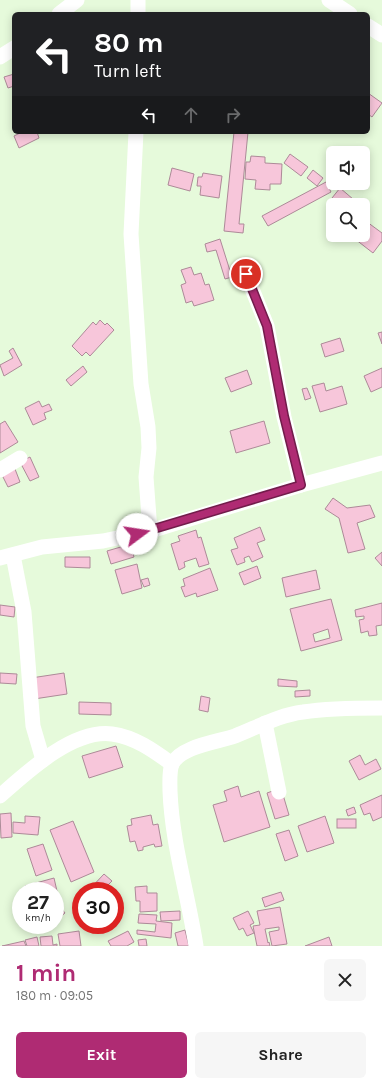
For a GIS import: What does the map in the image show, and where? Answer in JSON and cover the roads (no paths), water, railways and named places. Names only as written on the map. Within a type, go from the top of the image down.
[{"type":"street","points":[[62,12],[77,0]]},
{"type":"street","points":[[138,0],[138,12]]},
{"type":"street","points":[[329,0],[347,12]]},
{"type":"street","points":[[370,27],[382,35]]},
{"type":"street","points":[[0,57],[12,49]]},
{"type":"street","points":[[136,134],[132,234],[141,384],[148,427],[149,448],[146,477],[150,531]]},
{"type":"street","points":[[246,274],[267,326],[284,416],[301,485]]},
{"type":"street","points":[[0,470],[20,458]]},
{"type":"street","points":[[43,760],[34,726],[24,612],[6,556],[42,547],[103,541],[150,531],[301,485],[382,463]]},
{"type":"street","points":[[196,946],[176,845],[170,778],[172,764],[178,757],[190,750],[234,736],[265,723],[302,712],[382,708]]},
{"type":"street","points":[[265,723],[280,792]]},
{"type":"street","points":[[0,796],[43,760],[84,738],[97,735],[113,734],[147,746],[172,764]]}]
